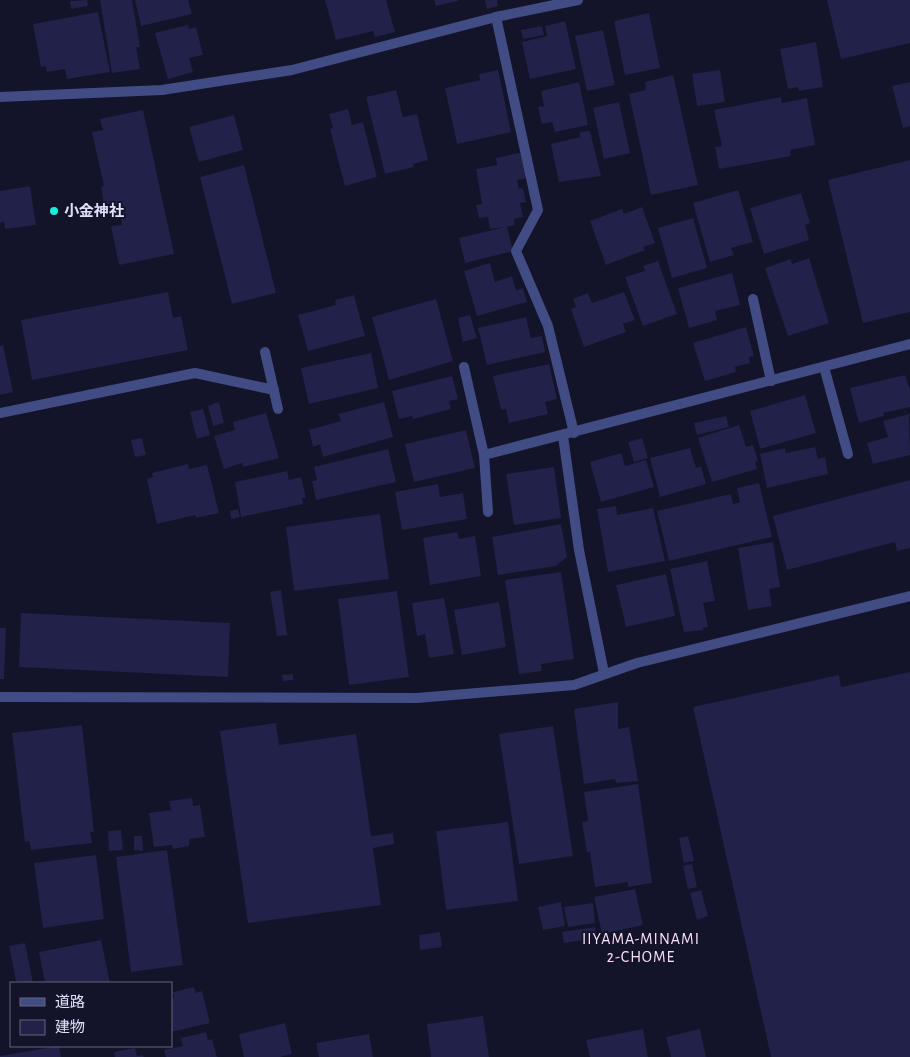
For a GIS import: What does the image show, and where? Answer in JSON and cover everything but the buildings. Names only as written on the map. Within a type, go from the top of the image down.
[{"type":"street","points":[[0,97],[162,90],[283,72],[496,17],[578,0]]},
{"type":"street","points":[[496,17],[538,210],[516,251],[548,326],[574,433]]},
{"type":"street","points":[[753,299],[771,380]]},
{"type":"street","points":[[484,455],[563,436],[910,344]]},
{"type":"street","points":[[266,352],[278,409]]},
{"type":"street","points":[[464,367],[484,455],[488,512]]},
{"type":"street","points":[[824,367],[848,454]]},
{"type":"street","points":[[0,413],[195,373],[274,390]]},
{"type":"street","points":[[563,436],[578,550],[604,673]]},
{"type":"street","points":[[0,697],[417,698],[574,685],[636,663],[910,596]]},
{"type":"place","name":"小金神社","points":[[54,211]]},
{"type":"district","name":"IIYAMA-MINAMI 2-CHOME","points":[[641,948]]}]
